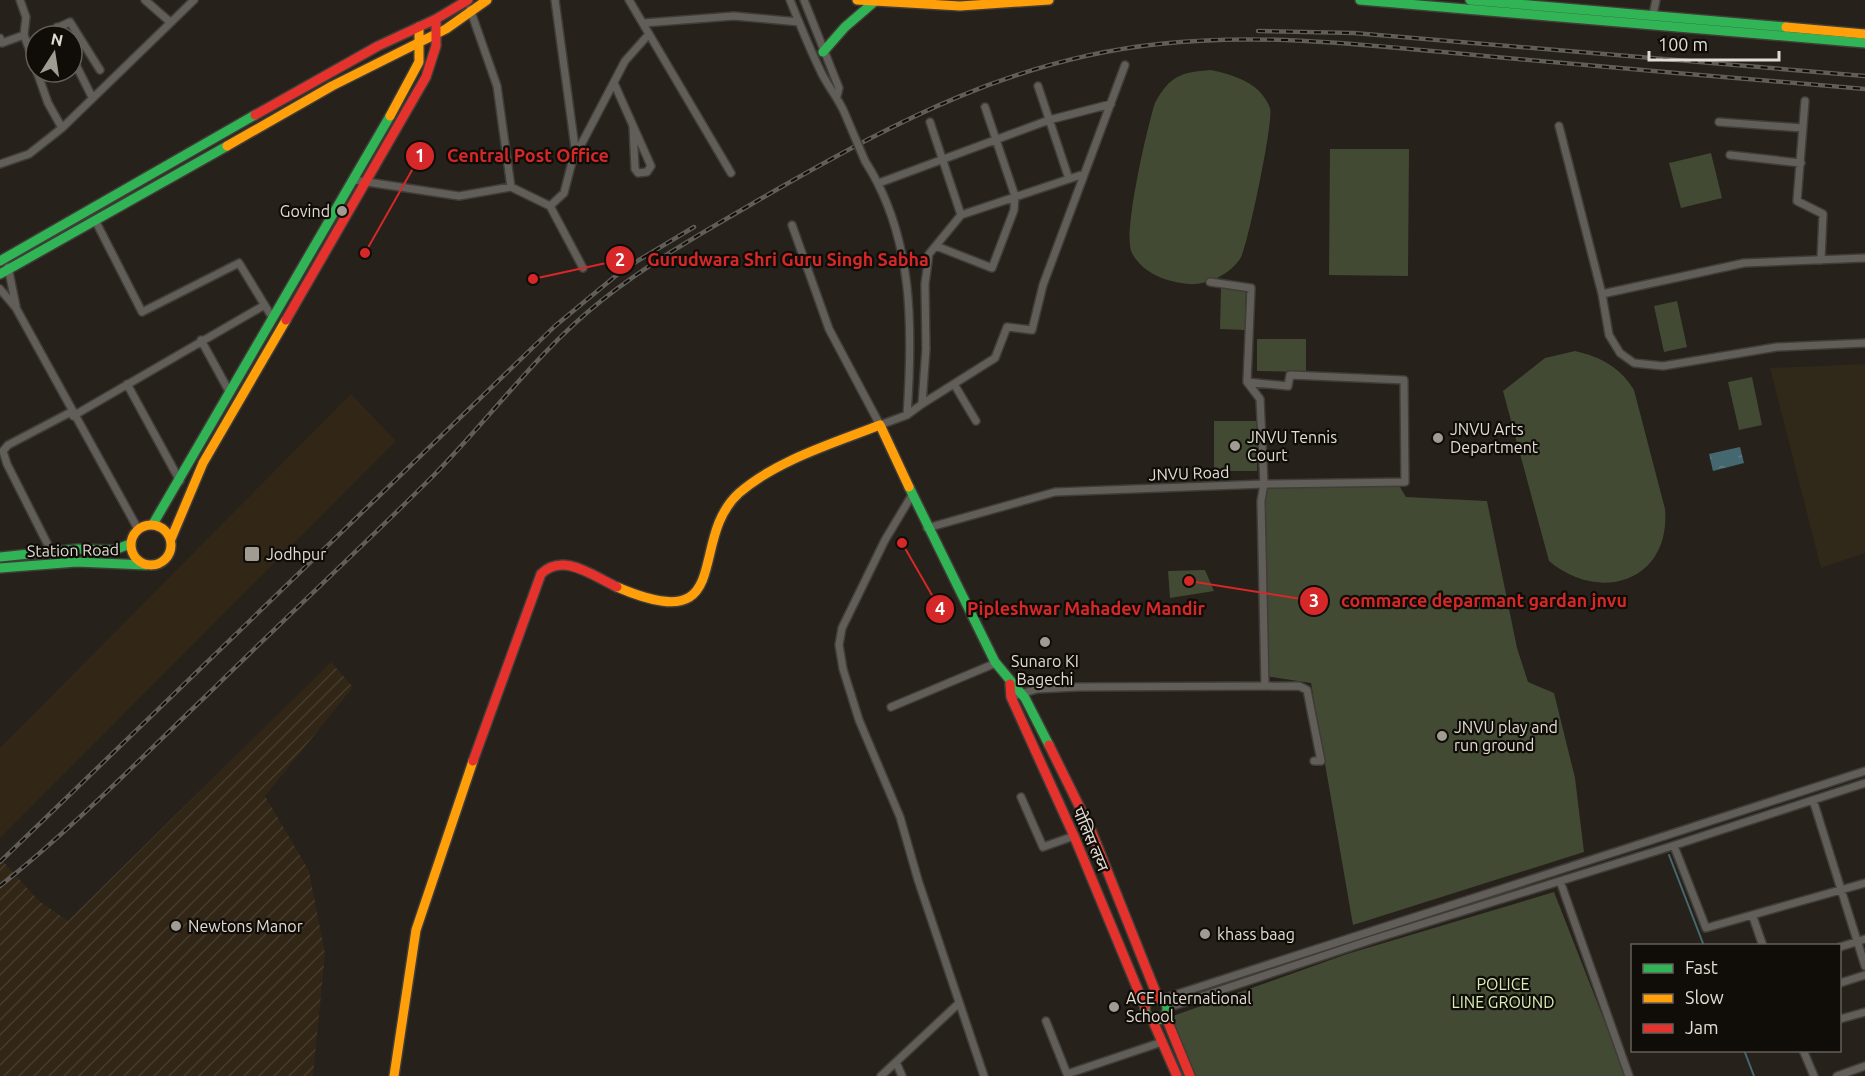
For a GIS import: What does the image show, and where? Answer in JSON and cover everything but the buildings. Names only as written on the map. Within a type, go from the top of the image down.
[{"type":"street","points":[[20,0],[26,17],[26,24]]},
{"type":"street","points":[[145,0],[169,21]]},
{"type":"street","points":[[1,162],[29,154],[62,128],[169,21],[194,0]]},
{"type":"street","points":[[138,529],[72,414],[16,308],[4,271],[3,260],[116,193],[378,46],[466,3],[488,0]]},
{"type":"street","points":[[555,0],[576,155]]},
{"type":"street","points":[[629,0],[731,173]]},
{"type":"street","points":[[790,0],[826,81],[837,96],[865,161],[879,183],[895,228],[907,277],[911,329],[908,415]]},
{"type":"street","points":[[804,0],[839,88],[837,96]]},
{"type":"street","points":[[857,0],[960,6],[1048,0]]},
{"type":"street","points":[[1360,0],[1443,4],[1865,44]]},
{"type":"street","points":[[1470,0],[1865,33]]},
{"type":"street","points":[[1653,15],[1656,0]]},
{"type":"street","points":[[823,52],[845,27],[874,2]]},
{"type":"street","points":[[4,271],[322,92],[437,34],[466,3]]},
{"type":"street","points":[[466,3],[496,86],[511,187]]},
{"type":"street","points":[[644,23],[734,16],[799,22]]},
{"type":"street","points":[[171,539],[203,464],[426,77],[433,61],[437,34],[436,19]]},
{"type":"street","points":[[153,524],[167,532],[172,547],[167,558],[158,564],[146,565],[135,557],[130,544],[138,529],[153,524],[180,481],[272,317],[412,77],[418,62],[419,27]]},
{"type":"street","points":[[549,206],[564,194],[576,155],[625,61],[649,34]]},
{"type":"street","points":[[0,38],[2,43],[24,39]]},
{"type":"street","points":[[84,43],[100,70]]},
{"type":"street","points":[[394,1076],[416,930],[504,671],[541,574],[550,565],[562,563],[660,603],[683,600],[693,594],[705,576],[720,519],[737,495],[762,478],[880,425],[908,415],[995,358],[1007,327],[1032,330],[1043,285],[1125,65]]},
{"type":"street","points":[[84,80],[93,97]]},
{"type":"street","points":[[614,83],[651,166],[647,172],[636,171],[633,126]]},
{"type":"street","points":[[42,84],[48,103],[62,128]]},
{"type":"street","points":[[1038,86],[1069,179]]},
{"type":"street","points":[[1804,100],[1797,201],[1823,214],[1821,260]]},
{"type":"street","points":[[879,183],[1049,120],[1111,104]]},
{"type":"street","points":[[936,246],[992,268],[1014,210],[1015,196],[985,107]]},
{"type":"street","points":[[1719,122],[1802,128]]},
{"type":"street","points":[[930,123],[961,215]]},
{"type":"street","points":[[1559,126],[1602,294],[1609,335],[1620,353],[1634,363],[1645,366],[1663,366],[1777,347],[1865,343]]},
{"type":"street","points":[[1730,155],[1801,163]]},
{"type":"street","points":[[922,404],[926,349],[925,284],[929,254],[961,215],[1084,174]]},
{"type":"street","points":[[354,180],[459,196],[511,187],[549,206],[583,268]]},
{"type":"street","points":[[95,220],[142,312],[239,263],[263,306],[272,317]]},
{"type":"street","points":[[792,225],[829,329],[880,425]]},
{"type":"street","points":[[1602,294],[1744,263],[1865,258]]},
{"type":"street","points":[[1210,282],[1251,288],[1247,382],[1260,399],[1264,484],[1261,501],[1264,686]]},
{"type":"street","points":[[0,289],[16,308]]},
{"type":"street","points":[[51,551],[6,464],[3,451],[8,445],[72,414],[263,306]]},
{"type":"street","points":[[201,340],[231,393]]},
{"type":"street","name":"JNVU Road","points":[[927,528],[1055,492],[1264,484],[1405,482],[1404,380],[1290,375],[1288,386],[1247,382]]},
{"type":"street","points":[[127,384],[180,481]]},
{"type":"street","points":[[954,384],[976,421]]},
{"type":"street","name":"पोलिस लय्न","points":[[880,425],[927,528],[996,663],[1010,684],[1022,692],[1091,830],[1160,999]]},
{"type":"street","points":[[912,495],[885,540],[842,628],[839,645],[859,720],[900,817],[958,1004],[984,1076]]},
{"type":"street","name":"Station Road","points":[[0,556],[51,551],[114,550],[130,544]]},
{"type":"street","name":"Station Road","points":[[0,568],[77,562],[146,565]]},
{"type":"street","points":[[891,707],[996,663]]},
{"type":"street","name":"पोलिस लय्न","points":[[1010,684],[1011,697],[1074,836],[1145,1007]]},
{"type":"street","points":[[1011,697],[1022,692],[1078,687],[1299,686],[1307,690],[1321,761],[1314,761]]},
{"type":"street","points":[[1177,1076],[1152,1019],[1147,1014],[1145,1007],[1148,1001],[1865,771]]},
{"type":"street","points":[[1152,1019],[1159,1019],[1166,1012],[1371,940],[1674,846],[1865,783]]},
{"type":"street","points":[[1021,796],[1043,847],[1074,836]]},
{"type":"street","points":[[1813,800],[1861,940],[1865,966]]},
{"type":"street","points":[[1674,846],[1706,928],[1753,917],[1865,883]]},
{"type":"street","points":[[1560,881],[1629,1076]]},
{"type":"street","points":[[1753,917],[1763,944]]},
{"type":"street","points":[[1841,946],[1861,940]]},
{"type":"street","points":[[1841,982],[1865,975]]},
{"type":"street","points":[[1160,999],[1190,1076]]},
{"type":"street","points":[[881,1076],[958,1004]]},
{"type":"street","points":[[1841,1018],[1865,1012]]},
{"type":"street","points":[[1046,1021],[1067,1075],[1162,1042]]},
{"type":"street","points":[[1804,1052],[1814,1076]]},
{"type":"street","points":[[896,1062],[902,1076]]},
{"type":"street","points":[[1837,1076],[1865,1066]]},
{"type":"shaded area","points":[[1865,364],[1865,553],[1821,568],[1770,368]]},
{"type":"shaded area","points":[[351,394],[396,441],[0,838],[0,748]]},
{"type":"shaded area","points":[[331,662],[353,687],[265,796],[309,871],[325,954],[313,1076],[0,1076],[0,858],[39,901],[68,921]]},
{"type":"green space","points":[[1211,70],[1253,86],[1266,99],[1270,108],[1270,117],[1260,180],[1242,255],[1233,267],[1220,277],[1204,283],[1189,284],[1156,276],[1142,266],[1132,253],[1130,226],[1141,158],[1156,100],[1167,85],[1179,76]]},
{"type":"green space","points":[[1330,149],[1409,149],[1408,276],[1329,275]]},
{"type":"green space","points":[[1711,153],[1722,198],[1681,208],[1669,163]]},
{"type":"green space","points":[[1221,288],[1246,289],[1245,330],[1220,329]]},
{"type":"green space","points":[[1677,301],[1687,347],[1664,352],[1654,306]]},
{"type":"green space","points":[[1257,339],[1306,339],[1306,372],[1257,371]]},
{"type":"green space","points":[[1575,351],[1609,364],[1623,375],[1634,390],[1665,509],[1664,534],[1657,554],[1644,568],[1628,578],[1610,582],[1589,581],[1569,574],[1549,561],[1503,391],[1545,358]]},
{"type":"green space","points":[[1752,377],[1762,425],[1739,430],[1728,382]]},
{"type":"green space","name":"JNVU Tennis Court","points":[[1214,421],[1257,421],[1257,471],[1214,471]]},
{"type":"green space","name":"JNVU play and run ground","points":[[1397,482],[1406,497],[1487,501],[1517,648],[1528,682],[1554,693],[1575,778],[1584,852],[1353,925],[1311,683],[1265,676],[1264,484]]},
{"type":"green space","points":[[1205,570],[1214,591],[1170,598],[1168,571]]},
{"type":"green space","name":"POLICE LINE GROUND","points":[[1554,892],[1626,1076],[1196,1076],[1170,1017],[1347,954]]},
{"type":"water","points":[[1740,447],[1744,463],[1713,471],[1709,454]]},
{"type":"waterway","points":[[1669,855],[1703,944]]},
{"type":"waterway","points":[[1745,1052],[1754,1076]]},
{"type":"railway","points":[[1258,31],[1354,33],[1865,76]]},
{"type":"railway","points":[[0,886],[106,792],[379,529],[456,452],[556,341],[601,301],[664,256],[776,190],[867,140],[960,96],[1056,63],[1106,52],[1159,44],[1240,39],[1363,45],[1865,89]]},
{"type":"railway","points":[[0,862],[555,326],[624,269],[694,227]]},
{"type":"traffic: fast","points":[[1360,0],[1865,43]]},
{"type":"traffic: fast","points":[[1470,0],[1786,27]]},
{"type":"traffic: fast","points":[[823,52],[845,27],[874,2]]},
{"type":"traffic: fast","points":[[0,261],[255,115]]},
{"type":"traffic: fast","points":[[153,524],[390,116]]},
{"type":"traffic: fast","points":[[0,274],[227,146]]},
{"type":"traffic: fast","points":[[909,487],[995,662],[1025,698],[1049,745]]},
{"type":"traffic: fast","points":[[0,557],[77,549],[114,550],[130,544]]},
{"type":"traffic: fast","points":[[0,568],[77,562],[146,565]]},
{"type":"traffic: fast","points":[[1156,998],[1164,1001],[1167,1009],[1164,1017],[1156,1020],[1148,1017],[1145,1009],[1148,1001],[1156,998]]},
{"type":"traffic: slow","points":[[227,146],[332,86],[446,29],[487,0]]},
{"type":"traffic: slow","points":[[857,0],[960,6],[1049,0]]},
{"type":"traffic: slow","points":[[390,116],[419,62],[419,27]]},
{"type":"traffic: slow","points":[[1786,27],[1865,34]]},
{"type":"traffic: slow","points":[[171,539],[203,463],[286,320]]},
{"type":"traffic: slow","points":[[617,587],[655,600],[680,601],[695,593],[703,577],[724,513],[739,493],[754,481],[788,462],[880,425],[909,487]]},
{"type":"traffic: slow","points":[[151,525],[159,526],[165,531],[170,537],[171,545],[170,553],[165,559],[159,564],[151,565],[143,564],[137,559],[132,553],[131,545],[132,537],[137,531],[143,526],[151,525]]},
{"type":"traffic: slow","points":[[394,1076],[416,930],[473,761]]},
{"type":"traffic: jam","points":[[255,115],[378,46],[436,19],[468,0]]},
{"type":"traffic: jam","points":[[286,320],[426,77],[436,46],[436,19]]},
{"type":"traffic: jam","points":[[473,761],[541,574],[559,565],[568,566],[588,572],[617,587]]},
{"type":"traffic: jam","points":[[1010,684],[1011,697],[1074,836],[1145,1007]]},
{"type":"traffic: jam","points":[[1049,745],[1091,830],[1158,998]]},
{"type":"traffic: jam","points":[[1165,1015],[1190,1076]]},
{"type":"traffic: jam","points":[[1152,1019],[1177,1076]]},
{"type":"place","name":"Govind","points":[[342,211]]},
{"type":"place","name":"Central Post Office","points":[[365,253]]},
{"type":"place","name":"Gurudwara Shri Guru Singh Sabha","points":[[533,279]]},
{"type":"place","name":"JNVU Arts Department","points":[[1438,438]]},
{"type":"place","name":"JNVU Tennis Court","points":[[1235,446]]},
{"type":"place","name":"Pipleshwar Mahadev Mandir","points":[[902,543]]},
{"type":"place","name":"Jodhpur","points":[[252,554]]},
{"type":"place","name":"commarce deparmant gardan jnvu","points":[[1189,581]]},
{"type":"place","name":"Sunaro KI Bagechi","points":[[1045,642]]},
{"type":"place","name":"JNVU play and run ground","points":[[1442,736]]},
{"type":"place","name":"Newtons Manor","points":[[176,926]]},
{"type":"place","name":"khass baag","points":[[1205,934]]},
{"type":"place","name":"ACE International School","points":[[1114,1007]]}]
